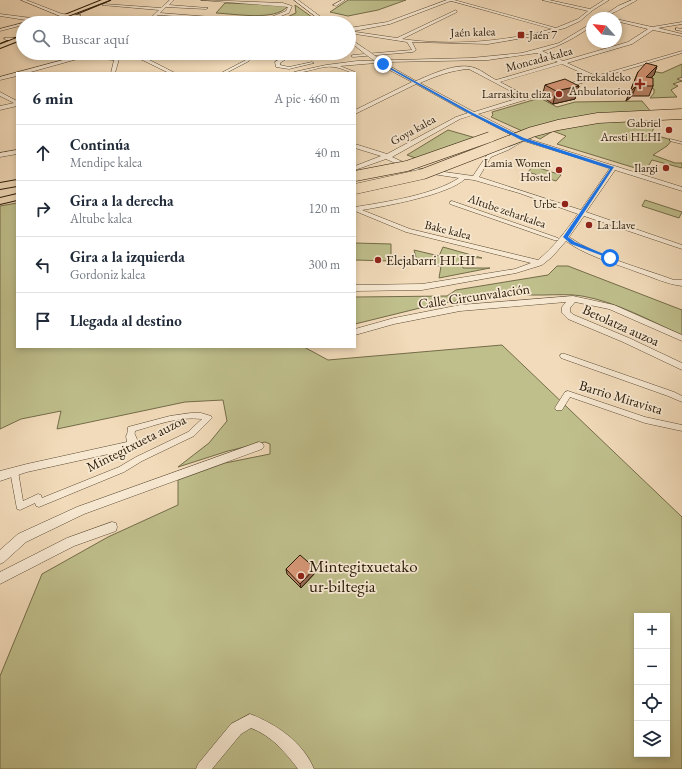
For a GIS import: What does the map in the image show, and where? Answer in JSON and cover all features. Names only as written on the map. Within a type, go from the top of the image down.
[{"type":"highway","points":[[356,176],[402,167],[427,160],[520,126],[561,115],[608,109],[682,106]]},
{"type":"highway","points":[[356,189],[423,174],[448,166],[532,132],[558,125],[605,117],[682,114]]},
{"type":"highway","points":[[0,186],[16,182]]},
{"type":"highway","points":[[0,201],[16,197]]},
{"type":"main road","points":[[66,16],[118,0]]},
{"type":"main road","points":[[79,15],[106,3]]},
{"type":"main road","points":[[3,40],[16,35]]},
{"type":"main road","points":[[0,46],[16,40]]},
{"type":"street","points":[[23,0],[66,16],[79,15]]},
{"type":"street","points":[[157,14],[172,0]]},
{"type":"street","points":[[203,0],[283,4],[290,6],[288,12],[277,16]]},
{"type":"street","points":[[296,0],[318,16]]},
{"type":"street","points":[[335,5],[344,0]]},
{"type":"street","points":[[356,26],[375,23],[441,0]]},
{"type":"street","points":[[356,30],[388,23],[451,0],[558,29]]},
{"type":"street","points":[[544,0],[590,11]]},
{"type":"street","points":[[599,0],[606,1]]},
{"type":"street","points":[[613,12],[619,7],[635,0]]},
{"type":"street","name":"Jaén kalea","points":[[356,32],[409,41],[488,43],[558,29],[573,24],[606,1]]},
{"type":"street","points":[[106,3],[163,8],[206,8]]},
{"type":"street","points":[[398,39],[456,11]]},
{"type":"street","points":[[157,14],[192,16]]},
{"type":"street","points":[[0,15],[16,17]]},
{"type":"street","points":[[622,21],[682,36]]},
{"type":"street","points":[[652,28],[682,23]]},
{"type":"street","points":[[0,30],[16,26]]},
{"type":"street","points":[[301,72],[329,66],[387,60],[464,60],[502,57],[537,51],[567,41],[586,28]]},
{"type":"street","name":"Moncada kalea","points":[[496,81],[564,63],[630,43],[652,28]]},
{"type":"street","points":[[677,29],[682,30]]},
{"type":"street","points":[[3,40],[16,39]]},
{"type":"street","points":[[356,56],[413,51],[414,50],[409,41]]},
{"type":"street","points":[[356,44],[384,65],[417,82],[472,114],[523,139],[682,189]]},
{"type":"street","points":[[537,51],[594,77]]},
{"type":"street","name":"Goya kalea","points":[[356,168],[386,156],[396,154],[458,118],[682,52]]},
{"type":"street","points":[[25,72],[67,60]]},
{"type":"street","points":[[113,72],[116,60]]},
{"type":"street","points":[[145,60],[162,71]]},
{"type":"street","points":[[225,72],[248,60]]},
{"type":"street","points":[[282,60],[277,63],[278,66],[289,68],[329,60]]},
{"type":"street","points":[[456,60],[460,62],[461,68]]},
{"type":"street","points":[[464,60],[470,68]]},
{"type":"street","points":[[329,66],[344,68],[351,72]]},
{"type":"street","points":[[356,112],[417,82],[461,68],[470,68],[527,98]]},
{"type":"street","points":[[0,79],[16,74]]},
{"type":"street","points":[[0,94],[16,102]]},
{"type":"street","points":[[0,108],[16,103]]},
{"type":"street","points":[[475,178],[489,156],[506,150],[523,139]]},
{"type":"street","points":[[672,140],[682,143]]},
{"type":"street","points":[[356,146],[386,156],[415,170],[475,178],[582,212],[682,247]]},
{"type":"street","points":[[0,155],[16,152]]},
{"type":"street","points":[[356,288],[422,287],[516,272],[539,263],[557,242],[566,236],[613,168]]},
{"type":"street","points":[[356,209],[393,202],[424,194],[457,182],[462,179],[463,176]]},
{"type":"street","name":"Altube zeharkalea","points":[[452,203],[557,242]]},
{"type":"street","name":"Bake kalea","points":[[356,210],[408,231],[539,263]]},
{"type":"street","points":[[566,236],[573,243],[585,248],[673,282],[682,282]]},
{"type":"street","name":"Calle Circunvalación","points":[[356,332],[394,321],[460,308],[573,299],[611,307],[682,338]]},
{"type":"street","name":"Betolatza auzoa","points":[[573,299],[566,307],[566,313],[571,317],[626,340],[682,367]]},
{"type":"street","name":"Barrio Miravista","points":[[563,356],[672,394],[682,400]]},
{"type":"street","name":"Barrio Miravista","points":[[559,408],[568,394],[645,420],[682,428]]},
{"type":"street","name":"Mintegitxueta auzoa","points":[[0,476],[14,471],[133,445],[131,429],[156,422],[198,416],[208,418],[191,434],[139,459],[121,470],[40,502],[38,498],[20,506],[14,471]]},
{"type":"street","points":[[0,558],[22,538],[81,510],[259,446]]},
{"type":"street","points":[[96,484],[111,473]]},
{"type":"street","points":[[0,578],[71,542],[112,527]]},
{"type":"street","points":[[203,769],[236,729],[250,721],[266,726],[280,736],[307,769]]},
{"type":"green space","points":[[348,0],[406,0],[378,10],[348,16],[330,12]]},
{"type":"green space","points":[[225,3],[281,5],[287,7],[273,14],[254,16],[216,13]]},
{"type":"green space","points":[[295,5],[311,16],[289,16],[296,13]]},
{"type":"green space","points":[[682,64],[682,77],[677,79],[682,81],[673,84],[678,86],[671,90],[677,97],[650,98],[654,93],[654,89],[645,87],[653,75],[646,70],[662,73]]},
{"type":"green space","points":[[540,98],[557,107],[575,102],[642,101],[658,120],[651,134],[672,140],[667,146],[653,155],[675,163],[682,163],[682,168],[652,160],[645,171],[557,144],[566,136],[553,131],[540,139],[491,117],[493,115],[492,112]]},
{"type":"green space","points":[[448,130],[476,138],[418,159],[407,155]]},
{"type":"green space","points":[[533,166],[561,175],[556,181],[528,172]]},
{"type":"green space","points":[[645,200],[682,212],[679,218],[642,206]]},
{"type":"green space","points":[[16,203],[16,348],[306,348],[328,360],[502,345],[682,517],[682,769],[0,769],[0,676],[42,574],[108,537],[178,505],[178,480],[225,463],[270,454],[270,444],[265,442],[228,451],[178,467],[209,443],[227,421],[223,400],[185,402],[57,429],[61,411],[21,419],[0,429],[0,206]]},
{"type":"green space","points":[[356,243],[391,244],[391,261],[356,260]]},
{"type":"green space","points":[[443,247],[482,258],[462,257],[463,268],[490,268],[439,278],[441,266],[418,264],[414,250],[439,256]]},
{"type":"green space","points":[[557,266],[568,266],[682,310],[682,335],[621,307],[595,299],[573,295],[523,295],[507,291],[420,308],[356,324],[356,297],[447,296],[456,290],[548,275]]},
{"type":"building","points":[[646,63],[657,66],[646,77],[653,78],[653,86],[636,86],[630,92],[638,72]]},
{"type":"building","points":[[565,79],[579,86],[556,91],[545,85]]},
{"type":"building","name":"Mintegitxuetako ur-biltegia","points":[[300,555],[315,568],[300,584],[286,569]]},
{"type":"tram line","points":[[69,16],[111,0]]},
{"type":"tram line","points":[[0,44],[16,38]]},
{"type":"place","name":"Jaén 7","points":[[521,35]]},
{"type":"place","name":"Errekaldeko Anbulatorioa","points":[[640,84]]},
{"type":"place","name":"Larraskitu eliza","points":[[559,94]]},
{"type":"place","name":"Gabriel Aresti HLHI","points":[[669,130]]},
{"type":"place","name":"Ilargi","points":[[666,168]]},
{"type":"place","name":"Lamia Women Hostel","points":[[559,170]]},
{"type":"place","name":"Urbe","points":[[565,204]]},
{"type":"place","name":"La Llave","points":[[589,225]]},
{"type":"place","name":"Elejabarri HLHI","points":[[378,260]]},
{"type":"place","name":"Mintegitxuetako ur-biltegia","points":[[301,576]]},
{"type":"route","points":[[383,64],[472,114],[523,139],[584,160],[613,168],[608,173],[565,237],[573,243],[610,258]]}]
